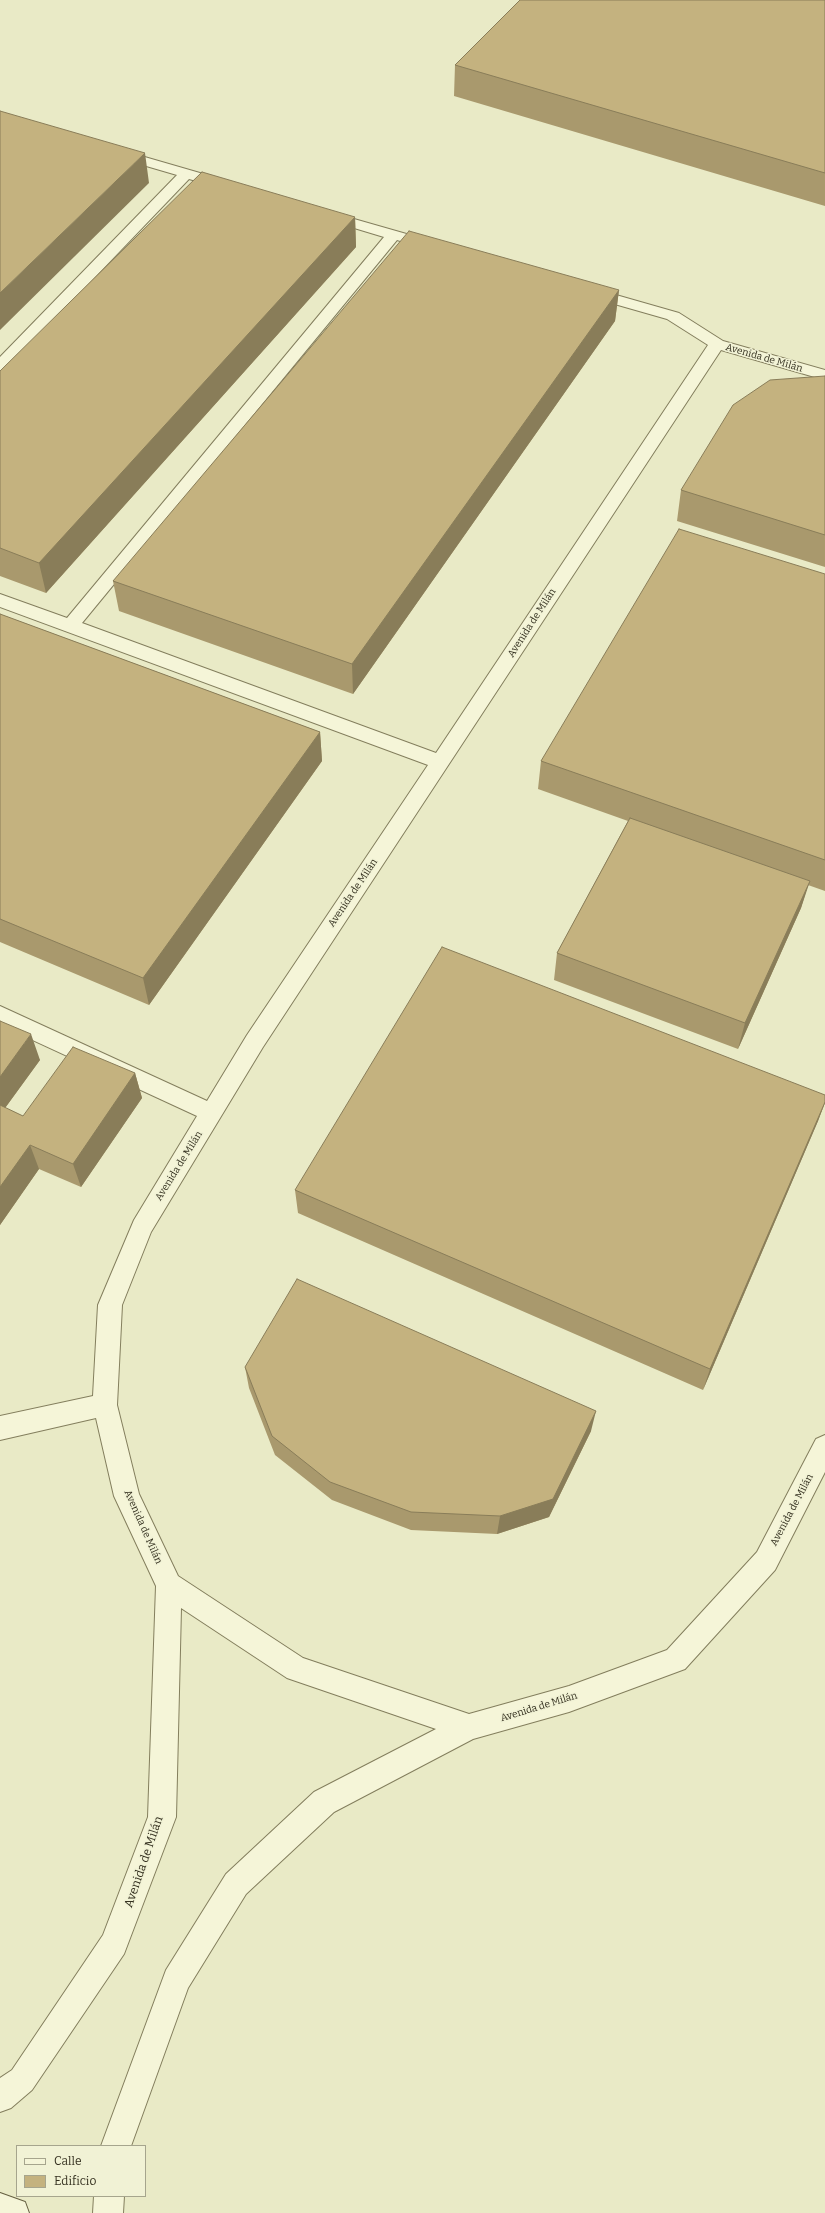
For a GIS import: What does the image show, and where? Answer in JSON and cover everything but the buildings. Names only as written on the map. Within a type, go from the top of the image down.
[{"type":"street","points":[[104,149],[238,189]]},
{"type":"street","points":[[0,366],[186,173]]},
{"type":"street","points":[[312,210],[447,250]]},
{"type":"street","points":[[70,626],[394,234]]},
{"type":"street","points":[[575,287],[673,316],[716,344]]},
{"type":"street","name":"Avenida de Milán","points":[[0,2098],[22,2080],[114,1944],[162,1817],[169,1585],[126,1496],[105,1405],[110,1305],[142,1227],[255,1041],[716,344],[825,375]]},
{"type":"street","points":[[0,600],[440,762]]},
{"type":"street","points":[[0,1015],[212,1113]]},
{"type":"street","points":[[0,1428],[105,1405]]},
{"type":"street","name":"Avenida de Milán","points":[[116,2145],[176,1980],[236,1884],[324,1802],[469,1727],[569,1699],[676,1660],[766,1561],[825,1447]]},
{"type":"street","points":[[169,1585],[296,1669],[469,1727]]},
{"type":"street","points":[[108,2197],[108,2213]]},
{"type":"street","points":[[0,2208],[14,2213]]}]
